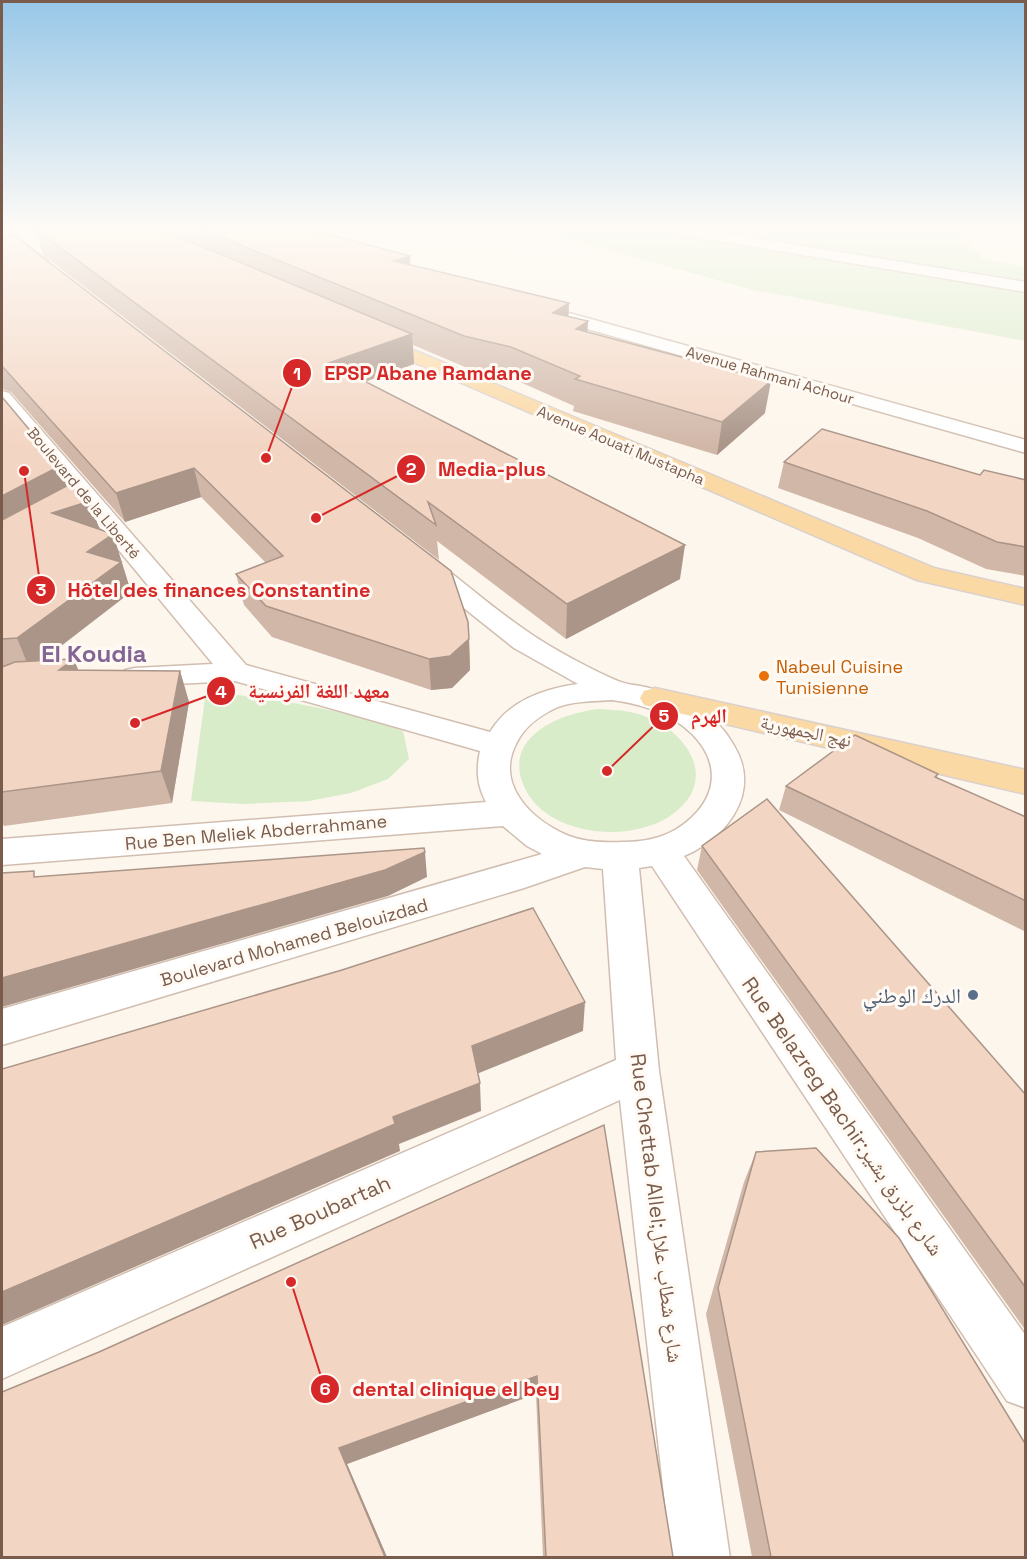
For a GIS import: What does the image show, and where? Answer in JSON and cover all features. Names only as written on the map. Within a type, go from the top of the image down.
[{"type":"main road","name":"Avenue Aouati Mustapha","points":[[353,329],[926,574],[1026,597]]},
{"type":"main road","name":"نهج الجمهورية","points":[[656,698],[1026,782]]},
{"type":"street","name":"Avenue Rahmani Achour","points":[[531,308],[1026,447]]},
{"type":"street","name":"Boulevard de la Liberté","points":[[2,397],[29,427],[78,502],[236,672]]},
{"type":"street","points":[[2,433],[29,427]]},
{"type":"street","points":[[402,546],[524,642],[612,690]]},
{"type":"street","points":[[107,678],[236,672],[496,746]]},
{"type":"street","points":[[612,690],[656,698],[686,713],[711,734],[726,759],[729,786],[718,813],[695,836],[622,854],[556,845],[530,831],[511,813],[496,791],[492,768],[496,746],[514,721],[540,703],[574,693],[612,690]]},
{"type":"street","points":[[831,736],[960,797]]},
{"type":"street","name":"Rue Ben Meliek Abderrahmane","points":[[2,852],[511,813]]},
{"type":"street","name":"Boulevard Mohamed Belouizdad","points":[[2,1027],[524,874],[622,854]]},
{"type":"street","name":"Rue Chettab Allel;شارع شطاب علال","points":[[622,854],[638,1071],[701,1557]]},
{"type":"street","name":"Rue Belazreg Bachir;شارع بلزرق بشير","points":[[622,854],[1026,1382]]},
{"type":"street","name":"Rue Boubartah","points":[[2,1353],[638,1071]]},
{"type":"green space","points":[[817,302],[1025,302],[1025,341]]},
{"type":"green space","points":[[206,691],[330,710],[403,731],[409,759],[388,779],[351,793],[309,801],[243,804],[191,801]]},
{"type":"green space","points":[[597,709],[629,712],[647,717],[676,735],[687,748],[696,775],[693,789],[685,803],[670,816],[653,825],[633,830],[611,832],[589,830],[567,824],[549,815],[533,801],[523,784],[519,767],[521,752],[529,740],[539,730],[553,722]]},
{"type":"building","points":[[2,302],[101,302],[451,571],[468,622],[469,639],[450,656],[429,659],[266,606],[236,574],[283,556],[194,468],[116,493],[2,366]]},
{"type":"building","points":[[134,302],[335,302],[412,334],[329,363],[685,545],[567,604],[428,502],[436,525]]},
{"type":"building","points":[[380,302],[564,302],[569,303],[553,313],[588,321],[576,329],[771,381],[722,422],[575,379],[580,376],[511,347],[464,336]]},
{"type":"building","points":[[2,397],[60,466],[2,496]]},
{"type":"building","points":[[822,429],[980,475],[984,470],[1026,480],[1026,547],[997,542],[927,511],[784,462]]},
{"type":"building","points":[[74,482],[90,501],[52,513],[113,534],[87,552],[121,562],[17,638],[2,639],[2,520]]},
{"type":"building","points":[[74,659],[59,670],[180,671],[161,771],[2,792],[2,667],[15,662]]},
{"type":"building","points":[[855,735],[938,774],[935,777],[1026,817],[1026,901],[786,786]]},
{"type":"building","points":[[767,799],[1026,1095],[1026,1288],[702,846]]},
{"type":"building","points":[[424,848],[425,852],[385,870],[2,978],[2,873],[34,871],[34,877]]},
{"type":"building","points":[[533,908],[585,1002],[472,1046],[480,1083],[393,1117],[395,1124],[2,1292],[2,1069],[342,970]]},
{"type":"building","points":[[604,1125],[673,1557],[546,1557],[537,1376],[339,1448],[385,1557],[2,1557],[2,1392],[99,1352]]},
{"type":"building","points":[[816,1148],[899,1238],[1026,1445],[1026,1557],[771,1557],[718,1288],[756,1152]]},
{"type":"place","name":"EPSP Abane Ramdane","points":[[266,458]]},
{"type":"place","name":"Hôtel des finances Constantine","points":[[24,471]]},
{"type":"place","name":"Media-plus","points":[[316,518]]},
{"type":"place","name":"Nabeul Cuisine Tunisienne","points":[[764,676]]},
{"type":"place","name":"معهد اللغة الفرنسية","points":[[135,723]]},
{"type":"place","name":"الهرم","points":[[607,771]]},
{"type":"place","name":"الدرك الوطني","points":[[973,995]]},
{"type":"place","name":"dental clinique el bey","points":[[291,1282]]},
{"type":"district","name":"El Koudia","points":[[94,653]]}]
